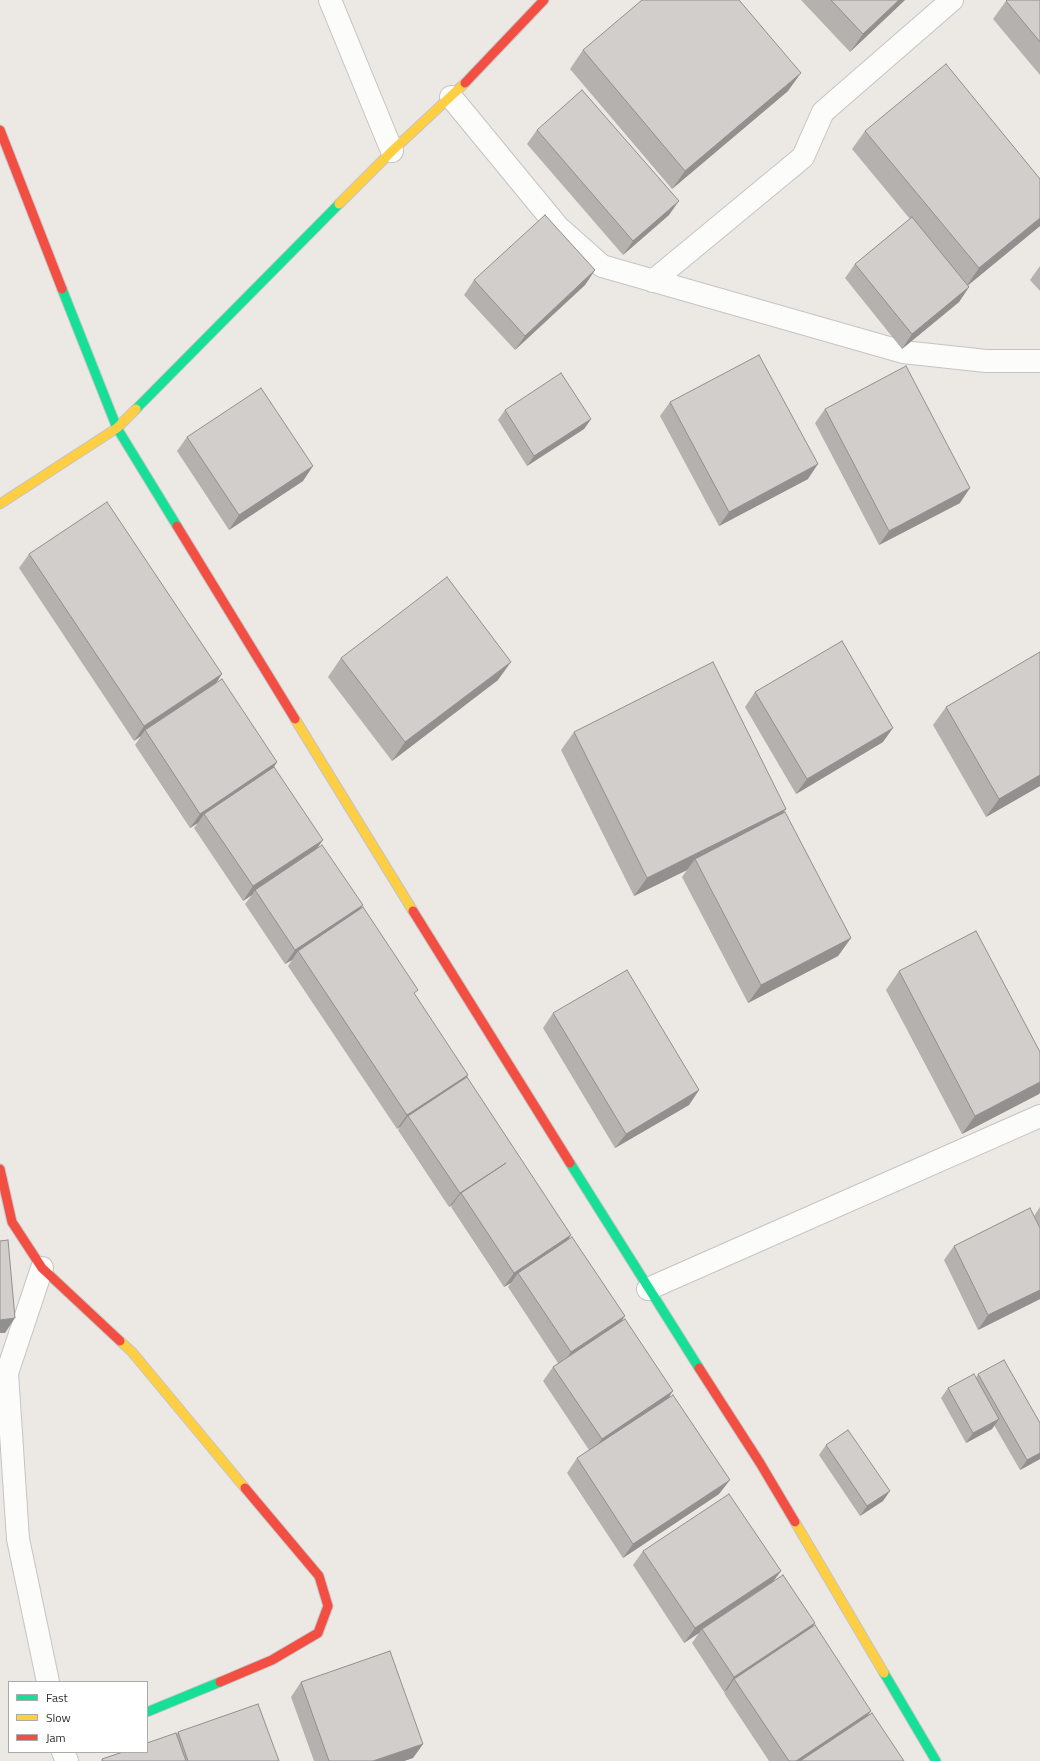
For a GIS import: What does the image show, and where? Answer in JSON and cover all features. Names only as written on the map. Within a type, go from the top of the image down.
[{"type":"street","points":[[330,0],[392,151]]},
{"type":"street","points":[[0,504],[117,428],[392,151],[451,97],[544,0]]},
{"type":"street","points":[[653,281],[803,157],[823,112],[952,0]]},
{"type":"street","points":[[451,97],[558,227],[602,266],[904,352],[986,361],[1040,361]]},
{"type":"street","points":[[0,130],[117,428],[413,911],[648,1289],[760,1463],[936,1761]]},
{"type":"street","points":[[648,1289],[1040,1116]]},
{"type":"street","points":[[0,1169],[12,1222],[42,1268],[132,1352],[319,1576],[328,1606],[318,1633],[272,1660],[148,1712]]},
{"type":"street","points":[[42,1268],[7,1373],[18,1539],[48,1681]]},
{"type":"building","points":[[642,0],[739,0],[801,73],[685,171],[583,50]]},
{"type":"building","points":[[831,0],[899,0],[863,34]]},
{"type":"building","points":[[1040,0],[1040,42],[1006,1]]},
{"type":"building","points":[[946,64],[1040,179],[1040,218],[979,268],[865,131]]},
{"type":"building","points":[[582,90],[679,201],[633,241],[537,130]]},
{"type":"building","points":[[545,215],[595,270],[525,336],[474,280]]},
{"type":"building","points":[[912,217],[969,287],[912,334],[855,264]]},
{"type":"building","points":[[759,355],[818,464],[729,512],[670,402]]},
{"type":"building","points":[[906,366],[970,488],[889,531],[825,409]]},
{"type":"building","points":[[561,373],[591,419],[534,456],[505,410]]},
{"type":"building","points":[[261,388],[313,466],[239,515],[187,437]]},
{"type":"building","points":[[107,502],[222,674],[144,726],[29,554]]},
{"type":"building","points":[[447,577],[511,662],[405,742],[341,658]]},
{"type":"building","points":[[842,641],[893,728],[807,779],[755,692]]},
{"type":"building","points":[[1040,652],[1040,775],[999,799],[946,707]]},
{"type":"building","points":[[713,662],[786,809],[647,878],[574,732]]},
{"type":"building","points":[[222,679],[277,762],[200,814],[145,730]]},
{"type":"building","points":[[274,767],[323,840],[253,886],[204,814]]},
{"type":"building","points":[[785,812],[851,938],[761,985],[695,859]]},
{"type":"building","points":[[322,845],[363,905],[295,950],[255,890]]},
{"type":"building","points":[[363,907],[418,990],[414,993],[468,1075],[407,1115],[298,951]]},
{"type":"building","points":[[976,931],[1040,1052],[1040,1082],[975,1116],[899,971]]},
{"type":"building","points":[[627,970],[699,1090],[626,1134],[553,1013]]},
{"type":"building","points":[[467,1077],[571,1235],[514,1273],[461,1193],[506,1163],[460,1193],[408,1116]]},
{"type":"building","points":[[1030,1208],[1040,1228],[1040,1290],[988,1315],[954,1246]]},
{"type":"building","points":[[572,1237],[625,1316],[571,1352],[518,1273]]},
{"type":"building","points":[[8,1240],[15,1318],[0,1320],[0,1241]]},
{"type":"building","points":[[625,1319],[673,1391],[602,1439],[553,1367]]},
{"type":"building","points":[[1004,1360],[1040,1423],[1040,1453],[1027,1460],[978,1374]]},
{"type":"building","points":[[974,1374],[999,1419],[973,1433],[948,1388]]},
{"type":"building","points":[[673,1395],[730,1480],[633,1544],[577,1458]]},
{"type":"building","points":[[848,1430],[890,1491],[867,1506],[826,1445]]},
{"type":"building","points":[[729,1494],[781,1571],[695,1628],[643,1551]]},
{"type":"building","points":[[783,1575],[815,1623],[734,1677],[702,1629]]},
{"type":"building","points":[[815,1625],[871,1711],[796,1761],[789,1761],[734,1679]]},
{"type":"building","points":[[390,1651],[423,1744],[373,1761],[329,1761],[301,1682]]},
{"type":"building","points":[[258,1704],[279,1761],[188,1761],[178,1732]]},
{"type":"building","points":[[872,1713],[904,1761],[800,1761]]},
{"type":"building","points":[[176,1733],[186,1761],[103,1761],[102,1759],[120,1753],[148,1753],[148,1743]]},
{"type":"traffic: fast","points":[[136,409],[339,204]]},
{"type":"traffic: fast","points":[[62,289],[117,428],[177,526]]},
{"type":"traffic: fast","points":[[570,1163],[699,1368]]},
{"type":"traffic: fast","points":[[884,1673],[936,1761]]},
{"type":"traffic: fast","points":[[148,1712],[220,1682]]},
{"type":"traffic: slow","points":[[339,204],[392,151],[465,83]]},
{"type":"traffic: slow","points":[[0,504],[117,428],[136,409]]},
{"type":"traffic: slow","points":[[295,719],[413,911]]},
{"type":"traffic: slow","points":[[120,1341],[132,1352],[245,1488]]},
{"type":"traffic: slow","points":[[795,1522],[884,1673]]},
{"type":"traffic: jam","points":[[465,83],[544,0]]},
{"type":"traffic: jam","points":[[0,130],[62,289]]},
{"type":"traffic: jam","points":[[177,526],[295,719]]},
{"type":"traffic: jam","points":[[413,911],[570,1163]]},
{"type":"traffic: jam","points":[[0,1169],[12,1222],[42,1268],[120,1341]]},
{"type":"traffic: jam","points":[[699,1368],[760,1463],[795,1522]]},
{"type":"traffic: jam","points":[[220,1682],[272,1660],[318,1633],[328,1606],[319,1576],[245,1488]]}]
